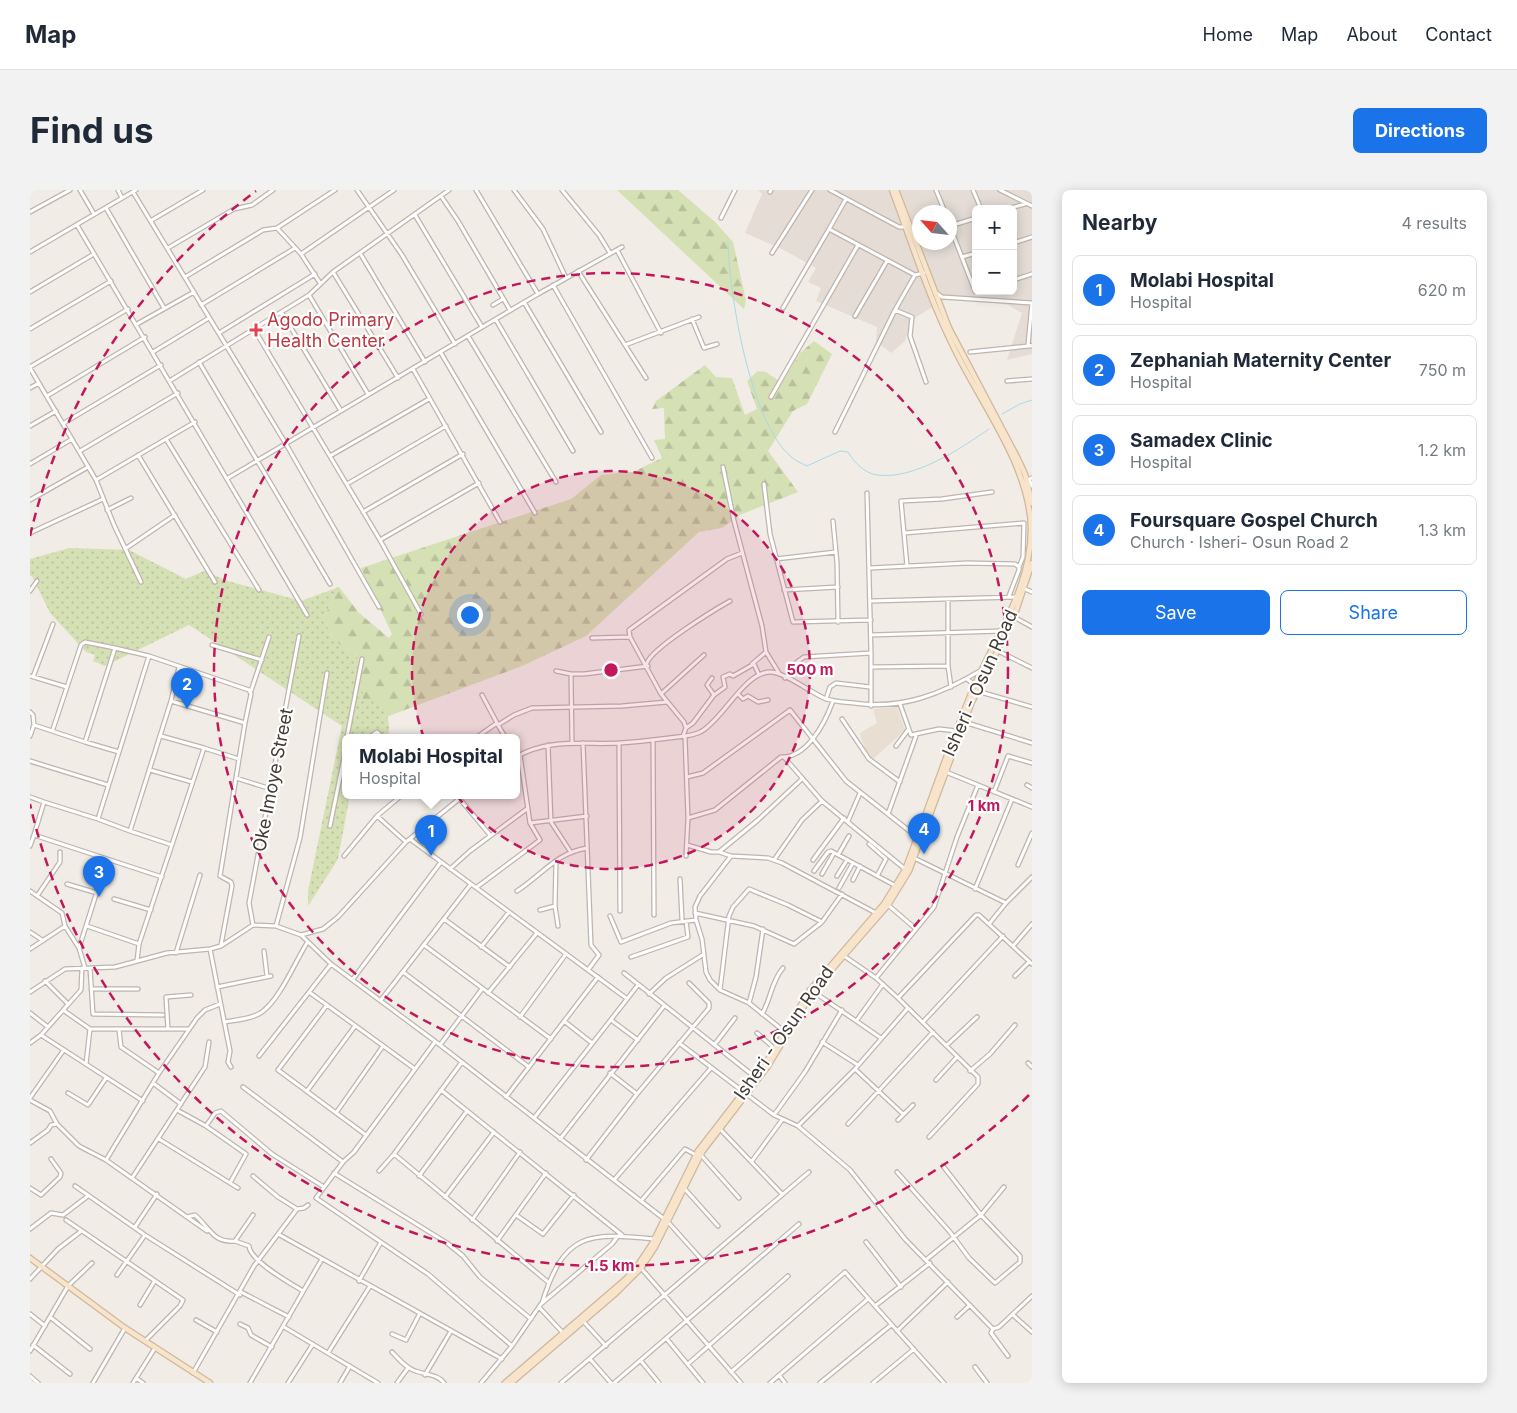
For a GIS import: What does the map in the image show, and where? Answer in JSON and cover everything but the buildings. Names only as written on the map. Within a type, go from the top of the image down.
[{"type":"main road","points":[[894,190],[912,238]]},
{"type":"main road","points":[[894,190],[912,236]]},
{"type":"main road","name":"Isheri - Osun Road","points":[[917,250],[936,308],[954,348],[1021,476],[1031,527],[1029,555],[1017,597],[985,670]]},
{"type":"main road","points":[[918,250],[958,346],[1025,474],[1032,503]]},
{"type":"main road","points":[[511,1383],[616,1293],[640,1268],[684,1188],[698,1155],[777,1052],[811,990],[888,905],[905,880],[977,688],[985,670],[998,651],[1014,617],[1025,589],[1032,563]]},
{"type":"main road","name":"Isheri - Osun Road","points":[[506,1383],[626,1279],[638,1265],[666,1221],[698,1155],[775,1049],[811,990],[876,913],[896,886],[905,870],[957,731],[977,688]]},
{"type":"main road","points":[[30,1258],[124,1328],[210,1383]]},
{"type":"street","points":[[30,212],[70,190]]},
{"type":"street","points":[[80,190],[94,214]]},
{"type":"street","points":[[118,190],[122,198]]},
{"type":"street","points":[[152,220],[203,190]]},
{"type":"street","points":[[168,248],[234,209],[252,205],[273,190]]},
{"type":"street","points":[[184,277],[263,230],[278,228],[335,190]]},
{"type":"street","points":[[357,190],[388,234],[455,344]]},
{"type":"street","points":[[301,254],[394,190]]},
{"type":"street","points":[[171,380],[309,295],[320,283],[360,252],[449,190]]},
{"type":"street","points":[[476,190],[538,294]]},
{"type":"street","points":[[514,190],[543,229],[566,278]]},
{"type":"street","points":[[562,190],[600,235],[610,253]]},
{"type":"street","points":[[721,218],[736,190]]},
{"type":"street","points":[[772,253],[812,190]]},
{"type":"street","points":[[830,190],[899,226],[906,226]]},
{"type":"street","points":[[936,190],[942,205]]},
{"type":"street","points":[[973,190],[979,205]]},
{"type":"street","points":[[1000,190],[1032,206]]},
{"type":"street","points":[[30,252],[135,191],[184,277],[286,444],[379,607]]},
{"type":"street","points":[[441,196],[458,221],[510,310]]},
{"type":"street","points":[[783,308],[846,199]]},
{"type":"street","points":[[1017,206],[1025,204]]},
{"type":"street","points":[[106,208],[164,308]]},
{"type":"street","points":[[415,215],[482,328]]},
{"type":"street","points":[[957,223],[972,219]]},
{"type":"street","points":[[77,225],[171,380],[307,615]]},
{"type":"street","points":[[278,228],[301,254],[320,283]]},
{"type":"street","points":[[829,229],[915,275],[924,273]]},
{"type":"street","points":[[1017,242],[1032,237]]},
{"type":"street","points":[[957,244],[972,281]]},
{"type":"street","points":[[772,397],[858,245]]},
{"type":"street","points":[[228,478],[341,412],[368,394],[441,353],[510,310],[622,247]]},
{"type":"street","points":[[201,305],[295,248]]},
{"type":"street","points":[[617,250],[661,333]]},
{"type":"street","points":[[360,252],[425,362]]},
{"type":"street","points":[[30,292],[94,254]]},
{"type":"street","points":[[962,257],[972,254]]},
{"type":"street","points":[[855,316],[887,260]]},
{"type":"street","points":[[578,271],[646,378]]},
{"type":"street","points":[[334,272],[398,378]]},
{"type":"street","points":[[219,333],[315,274]]},
{"type":"street","points":[[1017,279],[1032,274]]},
{"type":"street","points":[[835,432],[895,310],[915,275]]},
{"type":"street","points":[[30,329],[111,281]]},
{"type":"street","points":[[553,285],[652,458]]},
{"type":"street","points":[[137,324],[194,292]]},
{"type":"street","points":[[935,292],[938,292],[942,297],[1032,303],[1030,346],[970,352]]},
{"type":"street","points":[[309,295],[368,394]]},
{"type":"street","points":[[493,305],[504,299]]},
{"type":"street","points":[[524,302],[601,432]]},
{"type":"street","points":[[128,309],[30,367],[96,480],[107,510],[141,582]]},
{"type":"street","points":[[895,310],[912,317],[910,336],[926,382]]},
{"type":"street","points":[[282,313],[341,412]]},
{"type":"street","points":[[625,345],[648,335],[661,333],[699,317]]},
{"type":"street","points":[[153,352],[209,318]]},
{"type":"street","points":[[692,319],[704,348],[717,344]]},
{"type":"street","points":[[496,320],[573,451]]},
{"type":"street","points":[[254,329],[380,540],[421,614]]},
{"type":"street","points":[[468,336],[556,482]]},
{"type":"street","points":[[47,396],[145,337]]},
{"type":"street","points":[[441,353],[535,513]]},
{"type":"street","points":[[199,362],[330,584]]},
{"type":"street","points":[[64,424],[161,365]]},
{"type":"street","points":[[413,369],[480,483],[500,522]]},
{"type":"street","points":[[1007,381],[1032,379]]},
{"type":"street","points":[[30,388],[39,383]]},
{"type":"street","points":[[80,451],[178,393]]},
{"type":"street","points":[[330,456],[429,399]]},
{"type":"street","points":[[30,426],[56,411]]},
{"type":"street","points":[[96,480],[195,422]]},
{"type":"street","points":[[347,484],[446,426]]},
{"type":"street","points":[[30,464],[72,439]]},
{"type":"street","points":[[166,440],[259,590]]},
{"type":"street","points":[[363,512],[462,454]]},
{"type":"street","points":[[138,455],[215,582]]},
{"type":"street","points":[[30,500],[88,467]]},
{"type":"street","points":[[723,467],[742,553],[762,626],[766,652],[780,674],[785,678],[826,699],[871,706],[900,704],[951,687],[985,670]]},
{"type":"street","points":[[1032,478],[1030,478],[1032,486]]},
{"type":"street","points":[[380,540],[480,483]]},
{"type":"street","points":[[764,484],[768,522],[793,622],[871,620]]},
{"type":"street","points":[[907,566],[902,500],[942,499],[992,492]]},
{"type":"street","points":[[867,493],[871,601],[871,706]]},
{"type":"street","points":[[30,533],[103,498]]},
{"type":"street","points":[[107,510],[131,498]]},
{"type":"street","points":[[125,549],[175,515]]},
{"type":"street","points":[[833,522],[838,587],[838,622]]},
{"type":"street","points":[[904,533],[1024,523],[1024,547],[1018,579],[1009,596]]},
{"type":"street","points":[[776,559],[836,552]]},
{"type":"street","points":[[686,728],[662,694],[630,637],[629,630],[727,559],[742,553]]},
{"type":"street","points":[[870,568],[1001,562],[1015,564],[1020,567]]},
{"type":"street","points":[[30,591],[37,581]]},
{"type":"street","points":[[784,590],[838,587]]},
{"type":"street","points":[[1025,589],[1032,592]]},
{"type":"street","points":[[871,601],[1017,597]]},
{"type":"street","points":[[948,599],[948,666],[951,687]]},
{"type":"street","points":[[647,665],[652,656],[684,630],[730,601]]},
{"type":"street","points":[[1014,617],[1032,627]]},
{"type":"street","points":[[53,624],[32,676],[67,687]]},
{"type":"street","points":[[871,635],[1003,631]]},
{"type":"street","points":[[221,946],[232,886],[231,882],[220,876],[251,691],[269,636]]},
{"type":"street","name":"Oke Imoye Street","points":[[253,925],[249,903],[299,636]]},
{"type":"street","points":[[592,638],[630,637]]},
{"type":"street","points":[[53,729],[82,643],[149,656],[251,691]]},
{"type":"street","points":[[212,645],[262,660]]},
{"type":"street","points":[[85,742],[115,648]]},
{"type":"street","points":[[998,651],[1032,668]]},
{"type":"street","points":[[686,856],[688,818],[684,736],[686,728],[693,723],[714,695],[725,686],[723,677],[730,674],[733,676],[752,665],[754,660],[766,652]]},
{"type":"street","points":[[785,678],[797,662],[804,657],[871,653]]},
{"type":"street","points":[[662,694],[704,655]]},
{"type":"street","points":[[98,818],[149,656]]},
{"type":"street","points":[[347,734],[362,659]]},
{"type":"street","points":[[556,671],[571,674],[647,665]]},
{"type":"street","points":[[752,665],[757,665],[759,675]]},
{"type":"street","points":[[871,667],[948,666]]},
{"type":"street","points":[[130,831],[161,736],[179,667]]},
{"type":"street","points":[[520,755],[534,748],[548,745],[653,740],[684,736],[703,731],[759,675],[772,672],[780,674]]},
{"type":"street","points":[[276,926],[300,838],[327,673]]},
{"type":"street","points":[[571,674],[573,706],[572,743]]},
{"type":"street","points":[[712,678],[707,684],[714,695]]},
{"type":"street","points":[[967,679],[977,688],[1032,707]]},
{"type":"street","points":[[826,699],[830,687],[836,683],[870,687]]},
{"type":"street","points":[[738,694],[743,699],[748,696],[758,702],[768,700]]},
{"type":"street","points":[[482,695],[504,734]]},
{"type":"street","points":[[171,701],[245,723]]},
{"type":"street","points":[[688,818],[715,810],[781,757],[793,756],[813,739],[833,701]]},
{"type":"street","points":[[482,734],[514,715],[532,708],[622,706],[667,702]]},
{"type":"street","points":[[900,704],[911,736],[939,730],[957,731]]},
{"type":"street","points":[[687,777],[702,773],[787,710],[792,712],[846,781],[917,837]]},
{"type":"street","points":[[30,712],[33,715],[34,725],[30,736]]},
{"type":"street","points":[[842,719],[869,759],[900,782]]},
{"type":"street","points":[[964,722],[1032,743]]},
{"type":"street","points":[[34,725],[53,729],[85,742],[118,752]]},
{"type":"street","points":[[896,746],[908,730]]},
{"type":"street","points":[[161,736],[239,759]]},
{"type":"street","points":[[888,814],[916,736]]},
{"type":"street","points":[[653,740],[654,915]]},
{"type":"street","points":[[583,743],[591,945],[599,955],[588,970]]},
{"type":"street","points":[[619,743],[620,911]]},
{"type":"street","points":[[548,745],[550,819],[570,851]]},
{"type":"street","points":[[137,961],[140,944],[204,748]]},
{"type":"street","points":[[994,792],[1008,756],[1032,763]]},
{"type":"street","points":[[784,757],[822,801],[905,870]]},
{"type":"street","points":[[30,761],[108,785]]},
{"type":"street","points":[[149,770],[192,782]]},
{"type":"street","points":[[477,887],[539,841],[530,823],[520,770]]},
{"type":"street","points":[[330,826],[342,772]]},
{"type":"street","points":[[946,772],[1031,806],[1032,802]]},
{"type":"street","points":[[236,778],[271,789]]},
{"type":"street","points":[[720,852],[802,779]]},
{"type":"street","points":[[876,978],[934,907],[957,837],[978,785]]},
{"type":"street","points":[[1027,785],[1032,788]]},
{"type":"street","points":[[848,821],[860,793]]},
{"type":"street","points":[[30,797],[98,818],[172,845]]},
{"type":"street","points":[[344,856],[377,816],[397,799]]},
{"type":"street","points":[[301,935],[322,929],[338,918],[406,842],[458,799],[490,836]]},
{"type":"street","points":[[975,888],[1012,799]]},
{"type":"street","points":[[774,860],[802,820],[822,801]]},
{"type":"street","points":[[30,846],[44,802]]},
{"type":"street","points":[[450,869],[528,808]]},
{"type":"street","points":[[377,816],[406,842]]},
{"type":"street","points":[[530,823],[550,819],[587,816]]},
{"type":"street","points":[[813,860],[844,818]]},
{"type":"street","points":[[1018,865],[1032,833]]},
{"type":"street","points":[[34,835],[162,877]]},
{"type":"street","points":[[822,874],[849,836]]},
{"type":"street","points":[[410,839],[626,998]]},
{"type":"street","points":[[869,844],[886,859],[877,876]]},
{"type":"street","points":[[688,845],[732,856],[774,860],[876,913]]},
{"type":"street","points":[[517,891],[534,880],[541,870],[570,851],[587,848]]},
{"type":"street","points":[[37,896],[60,862],[60,852]]},
{"type":"street","points":[[814,871],[828,852],[836,854],[896,886]]},
{"type":"street","points":[[732,856],[700,896],[695,913],[710,980],[720,990],[749,1002],[785,1032]]},
{"type":"street","points":[[914,858],[1006,903]]},
{"type":"street","points":[[79,948],[107,860]]},
{"type":"street","points":[[556,860],[555,906],[558,926]]},
{"type":"street","points":[[838,876],[847,860]]},
{"type":"street","points":[[353,979],[441,862]]},
{"type":"street","points":[[839,888],[853,863]]},
{"type":"street","points":[[853,880],[860,866]]},
{"type":"street","points":[[176,952],[200,876]]},
{"type":"street","points":[[990,924],[1006,903],[1032,877]]},
{"type":"street","points":[[680,879],[682,920]]},
{"type":"street","points":[[66,884],[96,893]]},
{"type":"street","points":[[380,1000],[471,884]]},
{"type":"street","points":[[720,990],[729,920],[733,908],[749,889],[822,922]]},
{"type":"street","points":[[30,891],[62,914],[65,926],[79,948],[91,989],[93,1014],[163,1015]]},
{"type":"street","points":[[695,913],[763,929],[794,944],[822,922],[842,894]]},
{"type":"street","points":[[114,899],[151,910]]},
{"type":"street","points":[[888,905],[916,929]]},
{"type":"street","points":[[540,910],[555,906]]},
{"type":"street","points":[[482,947],[509,912]]},
{"type":"street","points":[[898,998],[974,916],[979,915],[1031,963],[1015,976]]},
{"type":"street","points":[[610,916],[621,942],[682,920],[696,920]]},
{"type":"street","points":[[444,919],[510,967]]},
{"type":"street","points":[[631,957],[687,938],[686,920]]},
{"type":"street","points":[[1013,946],[1032,924]]},
{"type":"street","points":[[30,992],[65,969],[115,967],[176,952],[210,949],[221,946],[253,925],[276,926],[301,935],[307,943],[331,964],[440,1045],[666,1221],[703,1261]]},
{"type":"street","points":[[30,949],[65,926]]},
{"type":"street","points":[[87,926],[140,944]]},
{"type":"street","points":[[749,1002],[756,977],[763,929]]},
{"type":"street","points":[[30,932],[42,940]]},
{"type":"street","points":[[488,993],[537,932]]},
{"type":"street","points":[[923,1022],[1003,936]]},
{"type":"street","points":[[224,1022],[254,1016],[262,1012],[273,1000],[307,943]]},
{"type":"street","points":[[424,945],[551,1040]]},
{"type":"street","points":[[210,949],[230,1054],[228,1062],[231,1067]]},
{"type":"street","points":[[217,987],[269,976],[264,951]]},
{"type":"street","points":[[520,1017],[566,954]]},
{"type":"street","points":[[649,994],[666,978],[704,954]]},
{"type":"street","points":[[843,955],[883,984],[934,1032],[978,1078],[978,1084],[929,1137]]},
{"type":"street","points":[[260,1056],[331,964]]},
{"type":"street","points":[[30,1043],[41,1035],[81,989],[85,968]]},
{"type":"street","points":[[762,1014],[769,1002],[774,980],[783,968]]},
{"type":"street","points":[[403,972],[529,1067]]},
{"type":"street","points":[[624,973],[755,1077]]},
{"type":"street","points":[[506,1097],[598,978]]},
{"type":"street","points":[[45,981],[68,1004]]},
{"type":"street","points":[[586,1160],[637,1094],[710,1006],[689,983]]},
{"type":"street","points":[[857,1020],[883,984]]},
{"type":"street","points":[[534,1118],[638,985]]},
{"type":"street","points":[[91,989],[138,989]]},
{"type":"street","points":[[440,1045],[482,989]]},
{"type":"street","points":[[811,990],[881,1038]]},
{"type":"street","points":[[309,992],[415,1069]]},
{"type":"street","points":[[168,1029],[166,997],[191,995]]},
{"type":"street","points":[[106,1160],[159,1073],[189,1029],[201,1013],[220,1004]]},
{"type":"street","points":[[327,1005],[278,1070],[366,1135]]},
{"type":"street","points":[[560,1139],[664,1006]]},
{"type":"street","points":[[798,1126],[855,1069],[908,1008]]},
{"type":"street","points":[[63,1010],[90,1029],[189,1029]]},
{"type":"street","points":[[774,1115],[842,1010]]},
{"type":"street","points":[[30,1013],[48,1027]]},
{"type":"street","points":[[947,1045],[977,1016]]},
{"type":"street","points":[[714,1044],[735,1018]]},
{"type":"street","points":[[611,1020],[638,1040]]},
{"type":"street","points":[[564,1021],[592,1043]]},
{"type":"street","points":[[970,1071],[990,1054],[1015,1025]]},
{"type":"street","points":[[307,1091],[355,1026]]},
{"type":"street","points":[[86,1064],[90,1029]]},
{"type":"street","points":[[119,1030],[121,1046],[159,1073]]},
{"type":"street","points":[[848,1124],[934,1032]]},
{"type":"street","points":[[757,1033],[775,1049]]},
{"type":"street","points":[[41,1035],[143,1102]]},
{"type":"street","points":[[132,1178],[205,1067],[209,1042]]},
{"type":"street","points":[[436,1042],[316,1198],[428,1274],[512,1346]]},
{"type":"street","points":[[822,1042],[858,1065]]},
{"type":"street","points":[[679,1043],[774,1115],[798,1126],[850,1170],[905,1239],[927,1259],[993,1329]]},
{"type":"street","points":[[336,1113],[383,1046]]},
{"type":"street","points":[[63,1050],[30,1099],[50,1111],[57,1124],[79,1146],[106,1160],[220,1240],[242,1242],[249,1246],[250,1253],[303,1291]]},
{"type":"street","points":[[936,1080],[957,1057]]},
{"type":"street","points":[[379,1171],[394,1154],[462,1062]]},
{"type":"street","points":[[1028,1063],[1032,1068]]},
{"type":"street","points":[[614,1180],[711,1068]]},
{"type":"street","points":[[855,1069],[903,1114]]},
{"type":"street","points":[[610,1073],[637,1094]]},
{"type":"street","points":[[68,1092],[88,1104],[106,1078]]},
{"type":"street","points":[[153,1083],[181,1104]]},
{"type":"street","points":[[243,1087],[343,1162]]},
{"type":"street","points":[[441,1090],[574,1195],[620,1235]]},
{"type":"street","points":[[898,1120],[913,1105]]},
{"type":"street","points":[[177,1110],[206,1126],[246,1154],[230,1183]]},
{"type":"street","points":[[206,1126],[216,1113],[221,1111],[272,1154],[324,1187]]},
{"type":"street","points":[[419,1176],[467,1111]]},
{"type":"street","points":[[752,1161],[782,1120]]},
{"type":"street","points":[[30,1143],[48,1130],[51,1125],[57,1124]]},
{"type":"street","points":[[720,1128],[782,1194]]},
{"type":"street","points":[[446,1198],[494,1132]]},
{"type":"street","points":[[159,1139],[238,1188]]},
{"type":"street","points":[[641,1201],[685,1149],[689,1149],[698,1155],[739,1198]]},
{"type":"street","points":[[472,1220],[520,1152]]},
{"type":"street","points":[[394,1154],[548,1282]]},
{"type":"street","points":[[30,1188],[40,1195],[60,1177],[61,1173],[51,1158]]},
{"type":"street","points":[[897,1172],[969,1258],[993,1282],[996,1282],[1021,1259],[981,1215],[943,1166]]},
{"type":"street","points":[[561,1383],[809,1172]]},
{"type":"street","points":[[334,1173],[447,1243],[480,1276],[531,1319]]},
{"type":"street","points":[[497,1241],[546,1173]]},
{"type":"street","points":[[253,1176],[278,1197],[297,1209],[308,1205]]},
{"type":"street","points":[[75,1186],[145,1235],[240,1293],[289,1316]]},
{"type":"street","points":[[927,1259],[952,1236],[981,1215],[1004,1187]]},
{"type":"street","points":[[684,1188],[718,1226]]},
{"type":"street","points":[[135,1227],[157,1194]]},
{"type":"street","points":[[516,1215],[543,1234],[574,1195]]},
{"type":"street","points":[[30,1229],[51,1213],[63,1215],[88,1196]]},
{"type":"street","points":[[193,1372],[259,1260],[297,1209]]},
{"type":"street","points":[[187,1217],[195,1215],[207,1231]]},
{"type":"street","points":[[235,1241],[253,1215]]},
{"type":"street","points":[[66,1220],[80,1232],[183,1301],[145,1342]]},
{"type":"street","points":[[590,1359],[614,1383],[799,1224]]},
{"type":"street","points":[[30,1279],[58,1249],[80,1232]]},
{"type":"street","points":[[278,1234],[359,1281],[502,1359]]},
{"type":"street","points":[[117,1275],[145,1235]]},
{"type":"street","points":[[540,1306],[548,1282],[562,1259],[578,1243],[587,1238],[620,1235],[654,1239]]},
{"type":"street","points":[[481,1383],[512,1346],[540,1306],[620,1235]]},
{"type":"street","points":[[359,1281],[381,1242]]},
{"type":"street","points":[[866,1242],[901,1286]]},
{"type":"street","points":[[250,1383],[322,1259]]},
{"type":"street","points":[[30,1351],[68,1286],[92,1263]]},
{"type":"street","points":[[875,1306],[930,1263]]},
{"type":"street","points":[[640,1268],[666,1295],[741,1383]]},
{"type":"street","points":[[732,1372],[845,1272],[944,1383]]},
{"type":"street","points":[[688,1364],[788,1276]]},
{"type":"street","points":[[140,1305],[154,1282]]},
{"type":"street","points":[[897,1331],[948,1282]]},
{"type":"street","points":[[328,1353],[370,1286]]},
{"type":"street","points":[[1008,1356],[990,1334],[993,1329],[999,1327],[1032,1296]]},
{"type":"street","points":[[770,1383],[868,1299]]},
{"type":"street","points":[[957,1317],[970,1305]]},
{"type":"street","points":[[540,1306],[563,1333]]},
{"type":"street","points":[[392,1334],[406,1340],[420,1313]]},
{"type":"street","points":[[30,1314],[44,1326]]},
{"type":"street","points":[[1013,1315],[1032,1332]]},
{"type":"street","points":[[50,1317],[90,1349]]},
{"type":"street","points":[[196,1320],[217,1332]]},
{"type":"street","points":[[583,1321],[606,1346]]},
{"type":"street","points":[[240,1324],[248,1328],[251,1335],[272,1347]]},
{"type":"street","points":[[820,1383],[891,1325]]},
{"type":"street","points":[[284,1327],[377,1383]]},
{"type":"street","points":[[93,1383],[124,1328]]},
{"type":"street","points":[[425,1375],[451,1331]]},
{"type":"street","points":[[666,1338],[703,1383]]},
{"type":"street","points":[[288,1383],[313,1344]]},
{"type":"street","points":[[34,1345],[70,1374]]},
{"type":"street","points":[[133,1383],[155,1348]]},
{"type":"street","points":[[873,1383],[914,1349]]},
{"type":"street","points":[[392,1352],[408,1368],[425,1375],[434,1376],[444,1383]]},
{"type":"street","points":[[641,1361],[659,1383]]},
{"type":"street","points":[[340,1383],[350,1366]]},
{"type":"street","points":[[975,1366],[987,1383]]},
{"type":"street","points":[[397,1383],[408,1368]]},
{"type":"street","points":[[779,1375],[785,1383]]},
{"type":"street","points":[[30,1376],[38,1383]]},
{"type":"street","points":[[136,1378],[143,1383]]},
{"type":"shaded area","points":[[758,190],[1032,190],[1032,354],[1007,360],[1022,313],[1008,305],[958,297],[949,297],[911,320],[905,341],[891,353],[876,341],[877,327],[816,301],[821,288],[808,282],[816,268],[784,250],[745,233],[762,194]]},
{"type":"shaded area","points":[[897,707],[905,730],[872,760],[866,752],[860,733],[877,723],[873,709]]},
{"type":"green space","points":[[617,190],[678,190],[715,222],[733,242],[746,301],[744,309]]},
{"type":"green space","points":[[814,341],[832,354],[807,404],[793,411],[768,451],[798,492],[742,514],[722,528],[699,532],[586,636],[522,666],[386,717],[381,700],[363,699],[361,667],[357,656],[336,642],[323,619],[339,587],[359,613],[389,638],[392,634],[361,568],[571,499],[601,475],[633,472],[662,458],[654,440],[665,439],[664,408],[652,409],[656,401],[705,365],[716,377],[732,378],[745,415],[757,409],[747,381],[758,371],[766,372],[782,383],[800,353]]},
{"type":"green space","points":[[70,548],[129,550],[186,579],[204,571],[228,581],[301,601],[339,587],[323,619],[336,642],[357,656],[383,706],[389,726],[388,734],[342,734],[342,799],[350,799],[338,859],[308,906],[308,891],[342,726],[189,625],[105,666],[93,661],[95,655],[86,652],[50,613],[32,576],[30,576],[30,559]]},
{"type":"waterway","points":[[728,243],[729,265],[738,325],[754,391],[766,420],[779,443],[794,459],[807,466],[840,451],[848,452],[856,463],[872,474],[891,475],[906,473],[951,454],[989,429]]},
{"type":"waterway","points":[[1002,414],[1032,400]]},
{"type":"place","name":"Agodo Primary Health Center","points":[[256,330]]},
{"type":"place","name":"Zephaniah Maternity Center","points":[[187,709]]},
{"type":"place","name":"Foursquare Gospel Church","points":[[924,854]]},
{"type":"place","name":"Molabi Hospital","points":[[431,856]]},
{"type":"place","name":"Samadex Clinic","points":[[99,897]]}]
